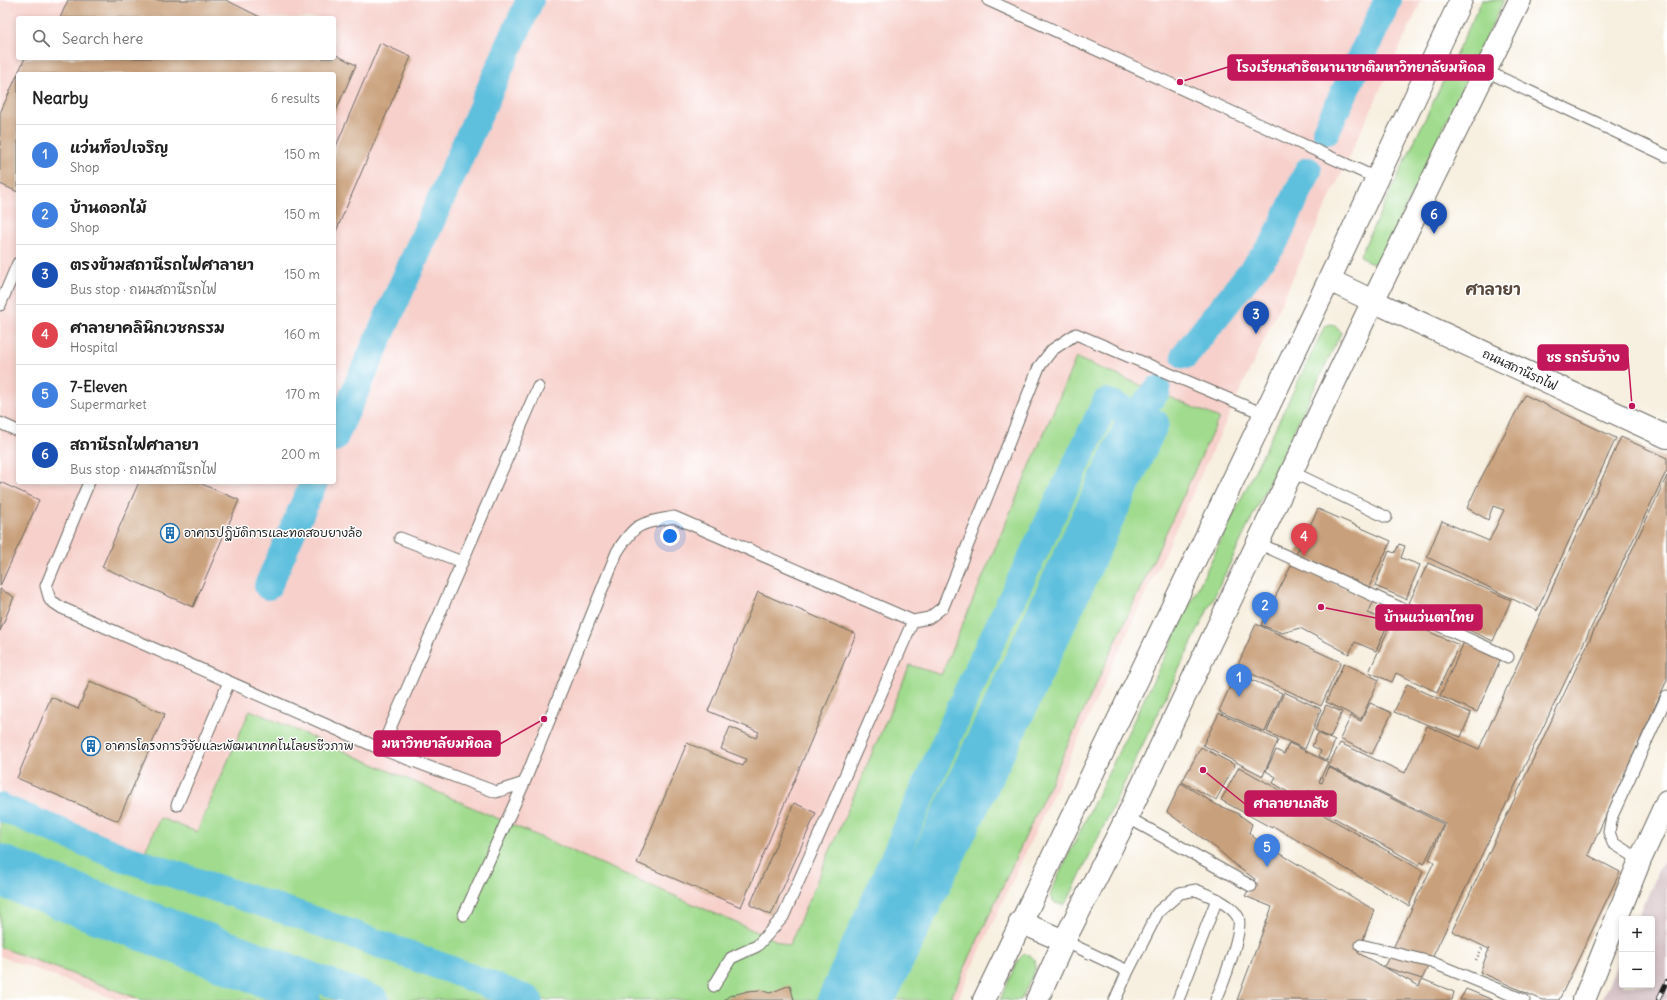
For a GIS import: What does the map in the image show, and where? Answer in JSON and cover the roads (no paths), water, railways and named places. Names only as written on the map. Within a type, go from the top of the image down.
[{"type":"main road","points":[[984,1000],[1020,922],[1329,280],[1461,0]]},
{"type":"main road","points":[[1037,1000],[1064,941],[1127,817],[1373,301],[1520,0]]},
{"type":"main road","name":"ถนนสถานีรถไฟ","points":[[1329,280],[1667,437]]},
{"type":"main road","points":[[1584,1000],[1640,860],[1667,801]]},
{"type":"main road","points":[[1020,922],[1064,941]]},
{"type":"lane","points":[[988,0],[1003,3],[1376,178]]},
{"type":"lane","points":[[1486,70],[1667,156]]},
{"type":"lane","points":[[0,305],[16,268]]},
{"type":"lane","points":[[464,915],[524,783],[617,552],[628,533],[642,523],[674,517],[913,621],[929,618],[943,607],[1038,366],[1052,350],[1076,334],[1264,414]]},
{"type":"lane","points":[[381,749],[538,387]]},
{"type":"lane","points":[[0,423],[16,430]]},
{"type":"lane","points":[[1292,472],[1386,517]]},
{"type":"lane","points":[[89,484],[46,586],[50,600],[62,608],[381,749],[496,792],[524,783]]},
{"type":"lane","points":[[400,538],[462,562]]},
{"type":"lane","points":[[1258,543],[1508,657]]},
{"type":"lane","points":[[714,986],[730,958],[757,946],[783,917],[913,621]]},
{"type":"lane","points":[[177,806],[229,682]]},
{"type":"lane","points":[[1640,860],[1613,843],[1609,832],[1612,816],[1667,696]]},
{"type":"lane","points":[[1127,817],[1251,886]]},
{"type":"lane","points":[[1116,1000],[1128,971],[1158,912],[1180,892],[1196,890],[1217,899],[1230,907],[1238,918],[1239,931],[1216,1000]]},
{"type":"lane","points":[[1178,1000],[1217,899]]},
{"type":"lane","points":[[1064,941],[1128,971]]},
{"type":"lane","points":[[1361,945],[1431,962],[1524,1000]]},
{"type":"waterway","points":[[336,434],[530,0]]},
{"type":"waterway","points":[[1326,131],[1388,0]]},
{"type":"waterway","points":[[1185,355],[1274,243],[1308,171]]},
{"type":"waterway","points":[[858,1000],[1129,424],[1157,390]]},
{"type":"waterway","points":[[831,1000],[971,684],[1106,402],[1155,423],[1023,708],[881,1000]]},
{"type":"waterway","points":[[268,586],[313,484]]},
{"type":"waterway","points":[[0,807],[121,857],[302,916],[529,1000]]},
{"type":"waterway","points":[[0,858],[375,1000]]},
{"type":"waterway","points":[[0,883],[307,1000]]},
{"type":"railway","points":[[1658,1000],[1667,981]]},
{"type":"place","name":"โรงเรียนสาธิตนานาชาติมหาวิทยาลัยมหิดล","points":[[1180,82]]},
{"type":"place","name":"สถานีรถไฟศาลายา","points":[[1434,234]]},
{"type":"place","name":"ตรงข้ามสถานีรถไฟศาลายา","points":[[1256,334]]},
{"type":"place","name":"ชร รถรับจ้าง","points":[[1632,406]]},
{"type":"place","name":"อาคารปฏิบัติการและทดสอบยางล้อ","points":[[170,533]]},
{"type":"place","name":"ศาลายาคลินิกเวชกรรม","points":[[1304,556]]},
{"type":"place","name":"บ้านแว่นตาไทย","points":[[1321,607]]},
{"type":"place","name":"บ้านดอกไม้","points":[[1265,625]]},
{"type":"place","name":"แว่นท็อปเจริญ","points":[[1239,697]]},
{"type":"place","name":"มหาวิทยาลัยมหิดล","points":[[544,719]]},
{"type":"place","name":"อาคารโครงการวิจัยและพัฒนาเทคโนโลยรชีวภาพ","points":[[91,746]]},
{"type":"place","name":"ศาลายาเภสัช","points":[[1203,770]]},
{"type":"place","name":"7-Eleven","points":[[1267,867]]},
{"type":"district","name":"ศาลายา","points":[[1493,289]]}]
